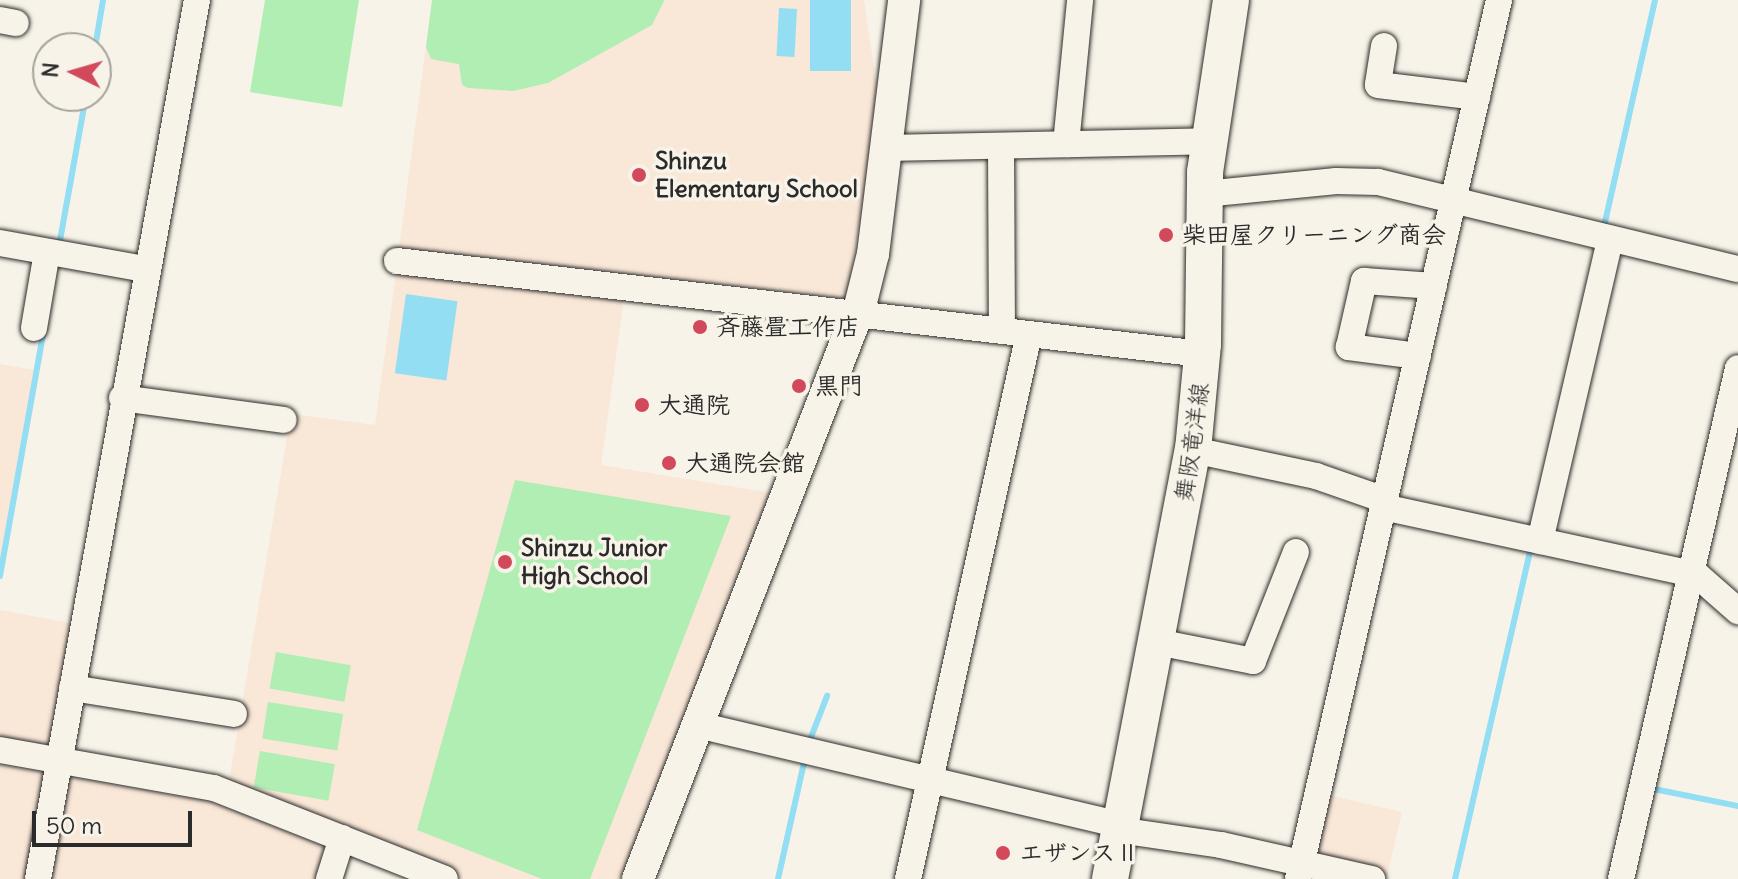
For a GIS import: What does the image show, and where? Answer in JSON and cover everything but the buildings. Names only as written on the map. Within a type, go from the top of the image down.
[{"type":"main road","name":"舞阪竜洋線","points":[[1110,879],[1193,450],[1202,354],[1204,194],[1208,141],[1231,0]]},
{"type":"street","points":[[38,879],[145,269],[197,0]]},
{"type":"street","points":[[638,879],[858,312],[873,254],[904,0]]},
{"type":"street","points":[[1066,144],[1080,0]]},
{"type":"street","points":[[1300,871],[1499,0]]},
{"type":"street","points":[[1384,46],[1378,85],[1477,97]]},
{"type":"street","points":[[887,148],[1208,141]]},
{"type":"street","points":[[1001,147],[1002,331]]},
{"type":"street","points":[[1204,194],[1356,180],[1738,269]]},
{"type":"street","points":[[1540,541],[1610,239]]},
{"type":"street","points":[[0,243],[145,269]]},
{"type":"street","points":[[34,328],[47,252]]},
{"type":"street","points":[[397,261],[1202,354]]},
{"type":"street","points":[[1418,356],[1349,347],[1364,281],[1434,286]]},
{"type":"street","points":[[908,879],[1029,334]]},
{"type":"street","points":[[1621,879],[1738,368]]},
{"type":"street","points":[[122,398],[284,420]]},
{"type":"street","points":[[1193,450],[1315,475],[1384,503],[1691,574],[1738,611]]},
{"type":"street","points":[[1157,642],[1253,661],[1296,552]]},
{"type":"street","points":[[72,688],[234,714]]},
{"type":"street","points":[[698,725],[1300,871],[1372,879]]},
{"type":"street","points":[[0,750],[214,788],[445,879]]},
{"type":"street","points":[[329,879],[342,838]]},
{"type":"shaded area","name":"Shinzu Elementary School","points":[[432,0],[864,0],[879,102],[847,298],[399,249]]},
{"type":"shaded area","name":"Shinzu Junior High School","points":[[396,274],[624,299],[601,465],[771,493],[621,879],[463,879],[228,787],[291,414],[375,425]]},
{"type":"shaded area","points":[[0,364],[35,370],[0,568]]},
{"type":"shaded area","points":[[0,610],[75,624],[53,753],[0,743]]},
{"type":"shaded area","points":[[0,765],[49,773],[30,879],[0,879]]},
{"type":"shaded area","points":[[64,776],[210,802],[331,849],[322,879],[46,879]]},
{"type":"shaded area","points":[[1324,794],[1402,812],[1387,876],[1309,858]]},
{"type":"green space","points":[[265,0],[359,0],[342,107],[250,92]]},
{"type":"green space","points":[[432,0],[664,1],[652,25],[548,83],[513,91],[468,88],[462,85],[459,64],[431,59],[426,47]]},
{"type":"green space","points":[[515,480],[731,516],[590,879],[542,879],[417,830]]},
{"type":"green space","points":[[276,652],[351,665],[344,702],[270,688]]},
{"type":"green space","points":[[268,702],[343,714],[337,750],[262,739]]},
{"type":"green space","points":[[260,751],[335,764],[328,801],[254,787]]},
{"type":"water","points":[[810,0],[851,0],[851,71],[810,71]]},
{"type":"water","points":[[779,8],[797,9],[794,57],[776,56]]},
{"type":"water","points":[[406,294],[457,301],[446,380],[395,373]]},
{"type":"waterway","points":[[98,32],[103,0]]},
{"type":"waterway","points":[[1603,231],[1655,0]]},
{"type":"waterway","points":[[59,246],[83,112]]},
{"type":"waterway","points":[[0,576],[44,330]]},
{"type":"waterway","points":[[1455,879],[1531,546]]},
{"type":"waterway","points":[[808,745],[827,696]]},
{"type":"waterway","points":[[778,879],[805,758]]},
{"type":"waterway","points":[[1654,789],[1738,806]]},
{"type":"place","name":"Shinzu Elementary School","points":[[639,175]]},
{"type":"place","name":"柴田屋クリーニング商会","points":[[1166,235]]},
{"type":"place","name":"斉藤畳工作店","points":[[700,327]]},
{"type":"place","name":"黒門","points":[[799,386]]},
{"type":"place","name":"大通院","points":[[642,405]]},
{"type":"place","name":"大通院会館","points":[[669,463]]},
{"type":"place","name":"Shinzu Junior High School","points":[[505,562]]},
{"type":"place","name":"エザンスⅡ","points":[[1003,853]]}]
